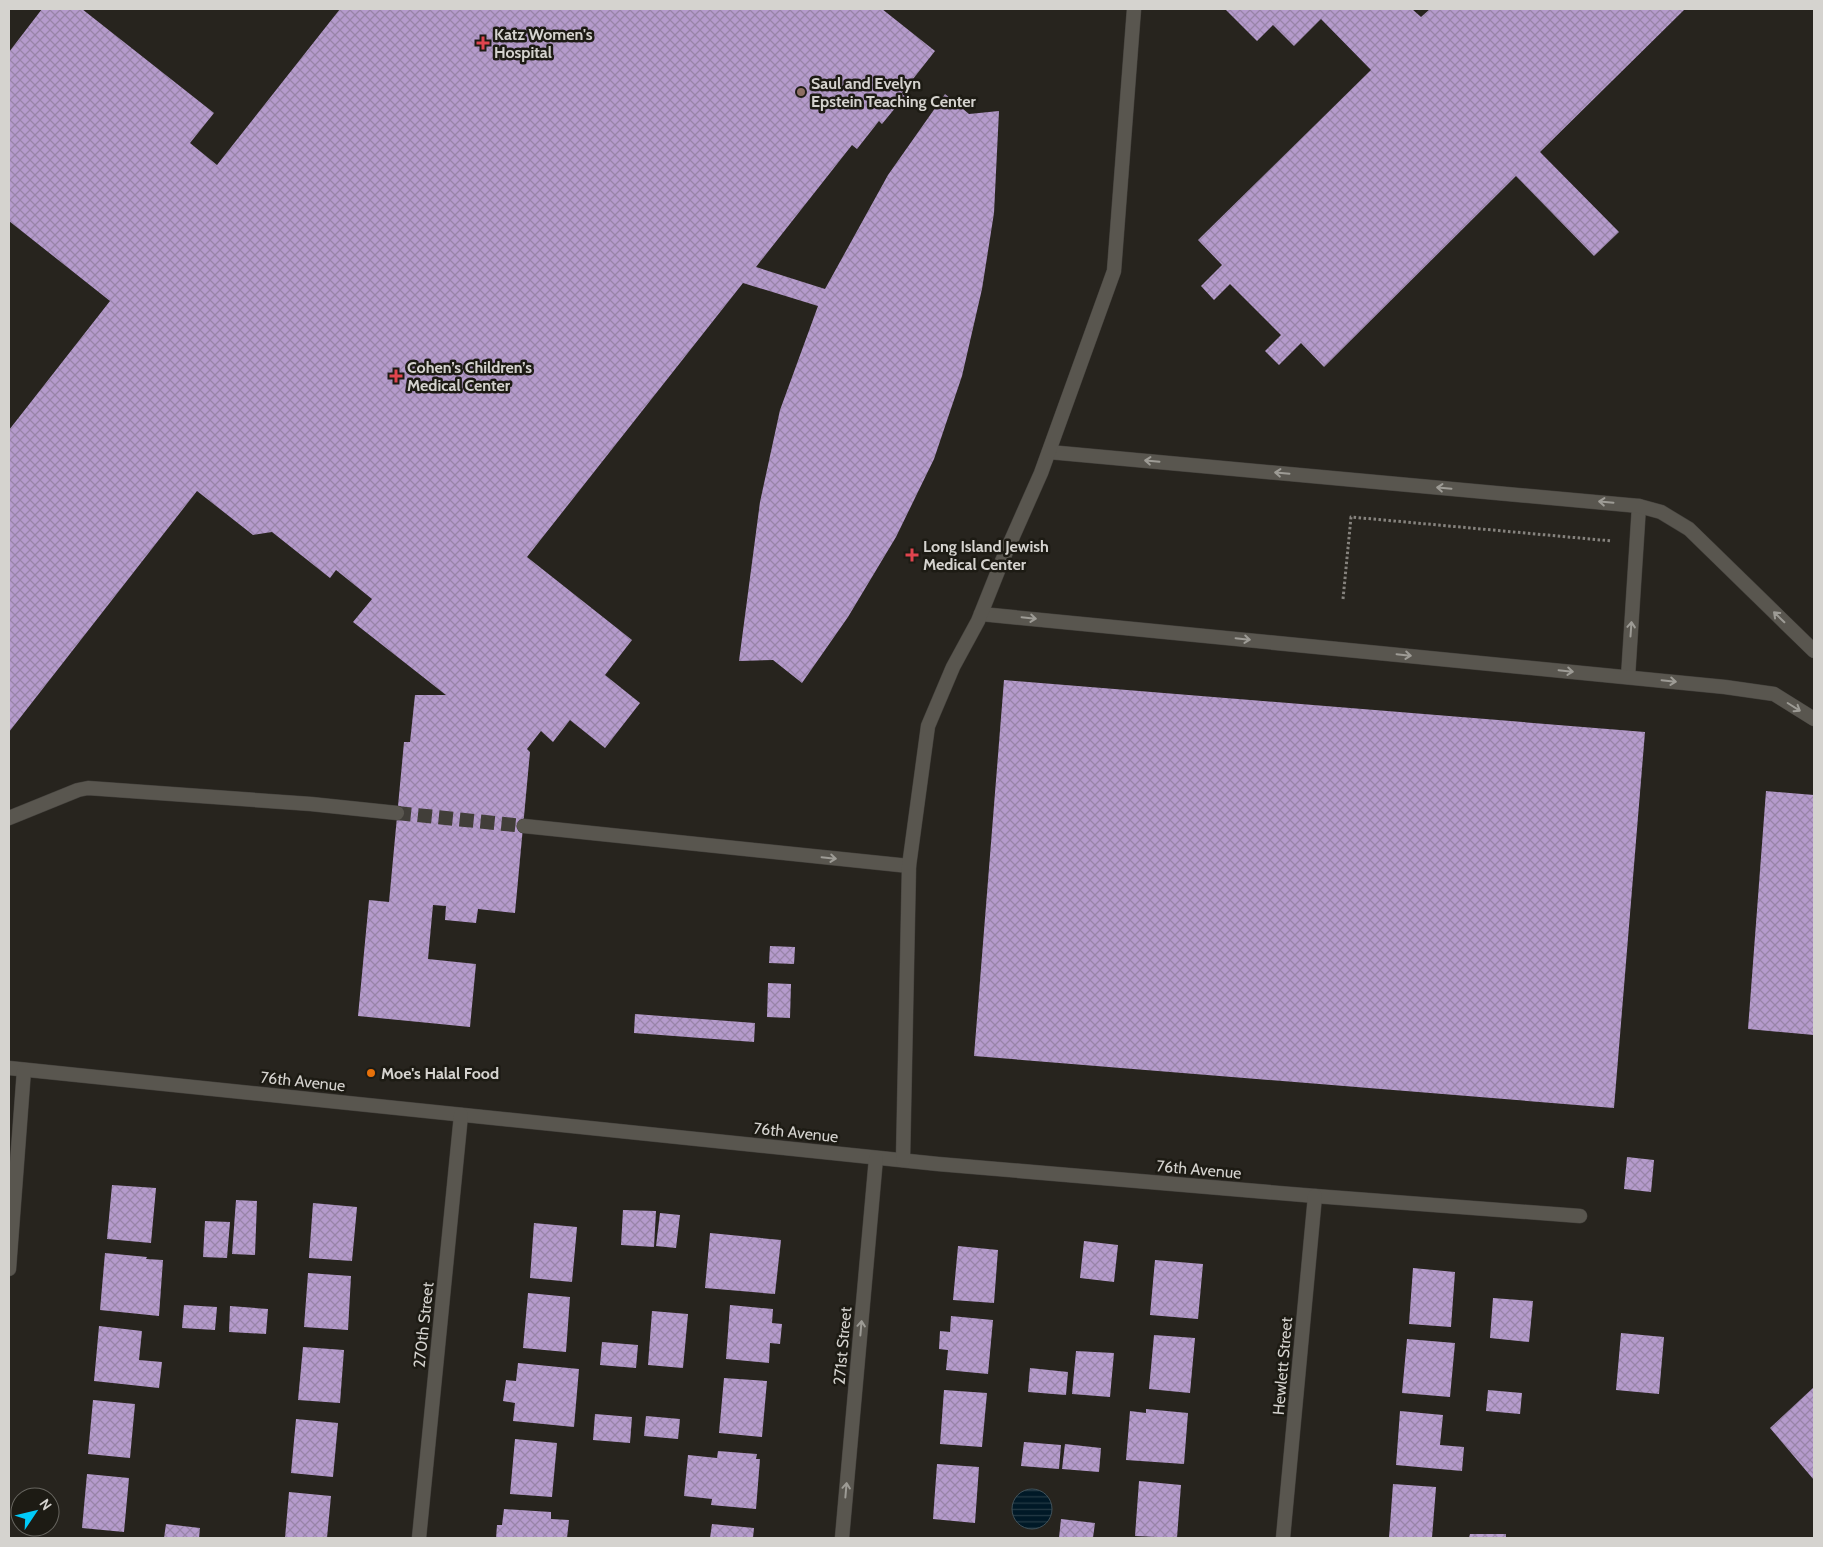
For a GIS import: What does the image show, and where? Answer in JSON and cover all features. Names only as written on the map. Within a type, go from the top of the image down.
[{"type":"street","points":[[903,1160],[909,866],[928,726],[953,667],[981,614],[1049,452],[1114,271],[1134,9]]},
{"type":"street","points":[[1049,452],[1639,506],[1661,512],[1689,529],[1814,651]]},
{"type":"street","points":[[1628,677],[1639,506]]},
{"type":"street","points":[[981,614],[1708,685],[1774,694],[1814,720]]},
{"type":"street","points":[[9,818],[78,790],[88,788],[311,804],[397,814]]},
{"type":"street","points":[[524,826],[909,866]]},
{"type":"street","name":"76th Avenue","points":[[9,1068],[876,1158],[1315,1196],[1580,1216]]},
{"type":"street","points":[[9,1269],[24,1070]]},
{"type":"street","name":"270th Street","points":[[419,1538],[461,1115]]},
{"type":"street","name":"271st Street","points":[[842,1538],[876,1158]]},
{"type":"street","name":"Hewlett Street","points":[[1283,1538],[1315,1196]]},
{"type":"path","points":[[1343,599],[1351,517],[1542,533],[1637,544]]},
{"type":"water","points":[[1032,1489],[1046,1495],[1052,1509],[1046,1523],[1032,1529],[1018,1523],[1012,1509],[1018,1495]]},
{"type":"building","points":[[42,9],[82,9],[214,113],[190,143],[217,165],[340,9],[882,9],[935,51],[902,93],[905,96],[882,124],[879,121],[857,149],[852,145],[756,267],[825,289],[888,175],[945,94],[969,114],[999,111],[994,213],[982,289],[962,376],[934,459],[896,537],[848,617],[802,683],[773,660],[739,661],[760,502],[780,410],[818,306],[743,283],[527,557],[632,640],[605,675],[640,703],[605,748],[570,720],[553,742],[541,731],[527,749],[530,752],[515,913],[478,909],[476,923],[445,920],[446,906],[433,905],[428,959],[476,964],[470,1027],[358,1016],[369,900],[389,902],[404,742],[410,742],[415,695],[446,695],[353,622],[372,599],[336,570],[330,578],[272,532],[253,535],[197,491],[9,732],[9,430],[110,301],[9,221],[9,52]]},
{"type":"building","points":[[1225,9],[1412,9],[1421,17],[1430,9],[1685,9],[1540,152],[1619,232],[1594,256],[1516,176],[1324,367],[1301,343],[1279,365],[1265,351],[1281,335],[1230,284],[1214,300],[1201,286],[1222,265],[1198,240],[1371,70],[1321,19],[1294,46],[1273,25],[1257,41]]},
{"type":"building","points":[[1004,680],[1645,732],[1614,1108],[974,1056]]},
{"type":"building","points":[[1766,791],[1814,795],[1814,1035],[1748,1029]]},
{"type":"building","points":[[770,946],[795,947],[794,964],[769,963]]},
{"type":"building","points":[[768,983],[791,984],[790,1018],[767,1017]]},
{"type":"building","points":[[635,1014],[755,1023],[754,1042],[634,1033]]},
{"type":"building","points":[[1627,1157],[1654,1160],[1651,1192],[1624,1189]]},
{"type":"building","points":[[112,1185],[156,1188],[151,1243],[107,1239]]},
{"type":"building","points":[[236,1200],[257,1201],[255,1255],[232,1254]]},
{"type":"building","points":[[313,1203],[357,1207],[352,1261],[309,1258]]},
{"type":"building","points":[[623,1210],[656,1211],[654,1247],[621,1245]]},
{"type":"building","points":[[660,1213],[680,1215],[676,1248],[656,1246]]},
{"type":"building","points":[[205,1221],[230,1222],[227,1258],[203,1257]]},
{"type":"building","points":[[534,1223],[577,1227],[572,1282],[530,1278]]},
{"type":"building","points":[[710,1233],[781,1240],[775,1294],[705,1288]]},
{"type":"building","points":[[1084,1241],[1118,1245],[1114,1282],[1080,1278]]},
{"type":"building","points":[[958,1246],[998,1250],[994,1303],[953,1300]]},
{"type":"building","points":[[105,1253],[163,1260],[159,1316],[100,1310]]},
{"type":"building","points":[[1155,1260],[1203,1264],[1198,1319],[1150,1315]]},
{"type":"building","points":[[1413,1268],[1455,1272],[1451,1327],[1409,1324]]},
{"type":"building","points":[[308,1273],[351,1276],[348,1330],[304,1327]]},
{"type":"building","points":[[528,1293],[570,1297],[566,1352],[523,1348]]},
{"type":"building","points":[[1493,1298],[1533,1301],[1529,1342],[1490,1338]]},
{"type":"building","points":[[184,1305],[217,1307],[215,1330],[182,1328]]},
{"type":"building","points":[[730,1305],[773,1309],[772,1323],[782,1324],[780,1344],[770,1343],[769,1363],[726,1359]]},
{"type":"building","points":[[230,1306],[268,1309],[266,1334],[229,1332]]},
{"type":"building","points":[[652,1311],[688,1314],[683,1368],[648,1365]]},
{"type":"building","points":[[951,1316],[993,1320],[988,1374],[946,1370],[948,1350],[939,1349],[940,1331],[950,1332]]},
{"type":"building","points":[[99,1326],[142,1331],[139,1360],[162,1362],[159,1388],[94,1381]]},
{"type":"building","points":[[1621,1333],[1664,1337],[1659,1394],[1616,1390]]},
{"type":"building","points":[[1154,1335],[1195,1338],[1190,1393],[1149,1389]]},
{"type":"building","points":[[1407,1339],[1455,1343],[1450,1397],[1402,1393]]},
{"type":"building","points":[[602,1342],[638,1345],[636,1368],[600,1365]]},
{"type":"building","points":[[303,1347],[344,1350],[340,1403],[298,1400]]},
{"type":"building","points":[[1076,1351],[1114,1353],[1110,1397],[1072,1394]]},
{"type":"building","points":[[518,1363],[579,1369],[574,1427],[513,1421],[515,1403],[503,1401],[506,1380],[516,1381]]},
{"type":"building","points":[[1030,1368],[1068,1372],[1066,1395],[1028,1392]]},
{"type":"building","points":[[724,1378],[767,1381],[762,1437],[719,1433]]},
{"type":"building","points":[[1814,1387],[1814,1480],[1770,1428]]},
{"type":"building","points":[[944,1390],[987,1393],[982,1447],[940,1444]]},
{"type":"building","points":[[1488,1390],[1522,1393],[1520,1414],[1486,1411]]},
{"type":"building","points":[[93,1400],[135,1404],[130,1458],[88,1454]]},
{"type":"building","points":[[1146,1409],[1188,1413],[1184,1464],[1126,1460],[1130,1411],[1146,1413]]},
{"type":"building","points":[[1400,1411],[1443,1415],[1440,1445],[1464,1447],[1462,1471],[1396,1465]]},
{"type":"building","points":[[595,1414],[632,1417],[630,1443],[593,1440]]},
{"type":"building","points":[[646,1416],[680,1419],[678,1439],[644,1436]]},
{"type":"building","points":[[296,1419],[338,1423],[333,1477],[291,1473]]},
{"type":"building","points":[[515,1439],[557,1443],[552,1497],[510,1494]]},
{"type":"building","points":[[1024,1442],[1061,1445],[1059,1469],[1021,1466]]},
{"type":"building","points":[[1065,1444],[1101,1448],[1099,1472],[1062,1469]]},
{"type":"building","points":[[718,1451],[757,1454],[756,1459],[760,1459],[756,1509],[711,1505],[712,1499],[684,1496],[688,1455],[717,1458]]},
{"type":"building","points":[[937,1464],[979,1467],[975,1523],[933,1519]]},
{"type":"building","points":[[87,1474],[129,1478],[124,1532],[82,1528]]},
{"type":"building","points":[[1139,1481],[1181,1485],[1177,1538],[1135,1536]]},
{"type":"building","points":[[1393,1484],[1436,1487],[1432,1538],[1389,1538]]},
{"type":"building","points":[[289,1492],[331,1496],[327,1538],[285,1538]]},
{"type":"building","points":[[504,1509],[551,1512],[551,1519],[569,1520],[567,1538],[496,1538],[497,1525],[502,1525]]},
{"type":"building","points":[[1061,1519],[1095,1523],[1093,1538],[1059,1538]]},
{"type":"building","points":[[166,1524],[200,1528],[199,1538],[164,1538]]},
{"type":"building","points":[[712,1524],[754,1528],[753,1538],[710,1538]]},
{"type":"building","points":[[1470,1534],[1506,1534],[1506,1538],[1469,1538]]},
{"type":"tunnel","points":[[397,813],[524,826]]},
{"type":"place","name":"Katz Women's Hospital","points":[[483,43]]},
{"type":"place","name":"Saul and Evelyn Epstein Teaching Center","points":[[801,92]]},
{"type":"place","name":"Cohen’s Children’s Medical Center","points":[[396,376]]},
{"type":"place","name":"Long Island Jewish Medical Center","points":[[912,555]]},
{"type":"place","name":"Moe's Halal Food","points":[[371,1073]]}]
